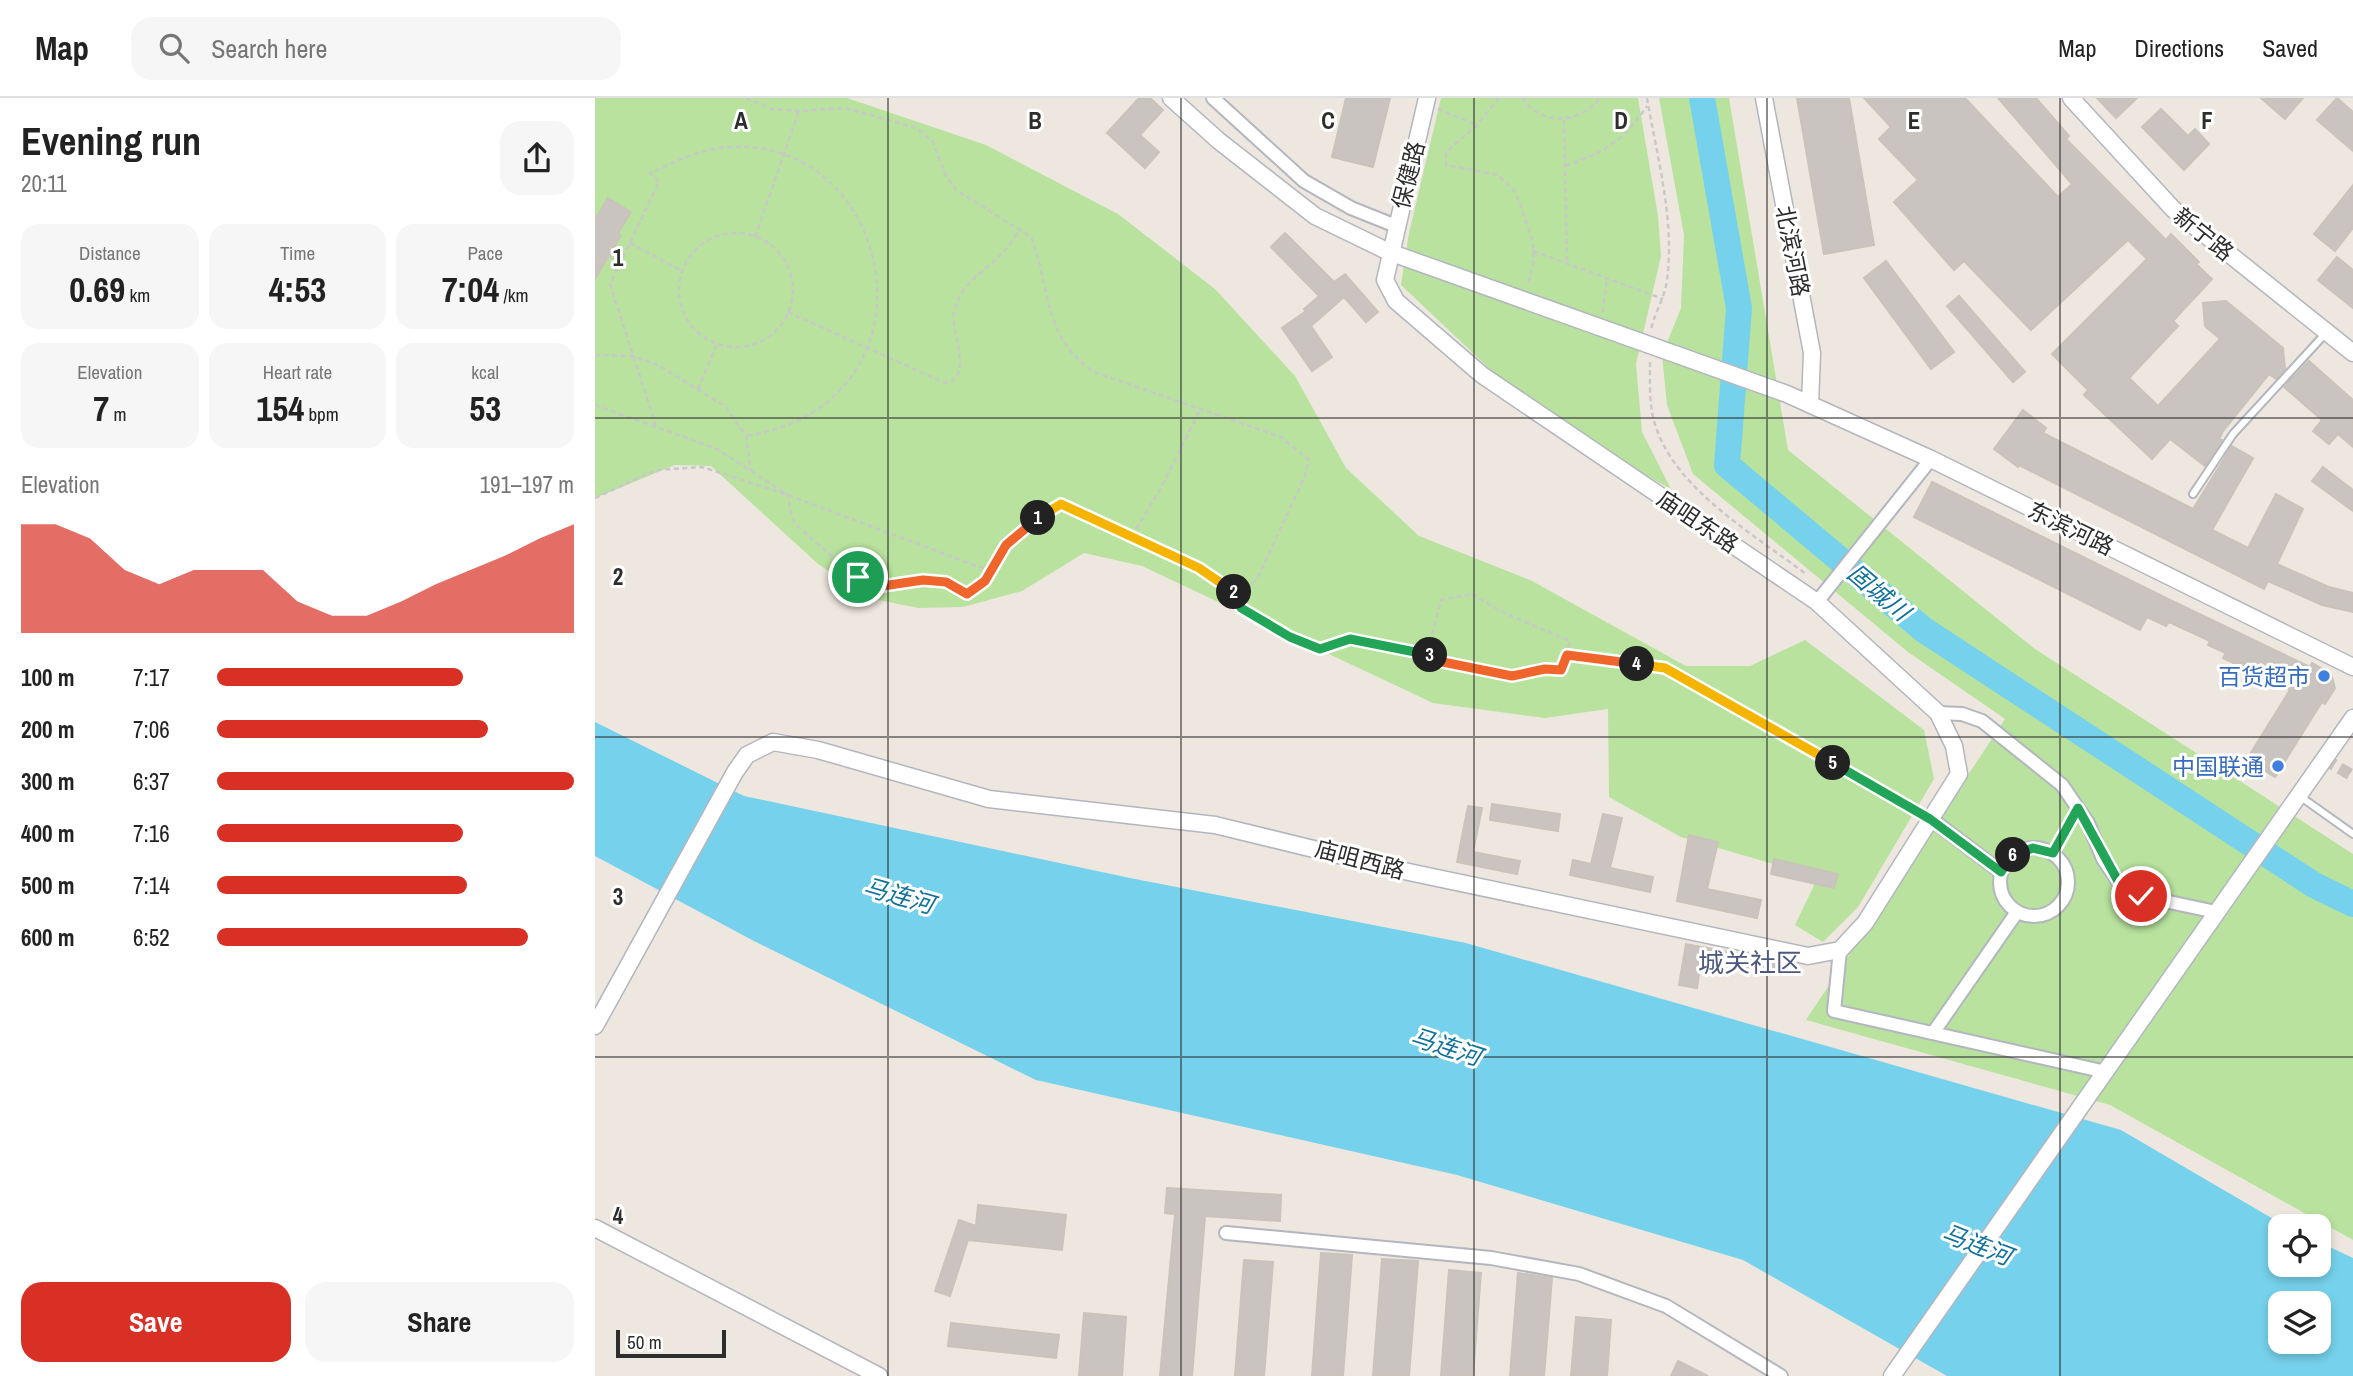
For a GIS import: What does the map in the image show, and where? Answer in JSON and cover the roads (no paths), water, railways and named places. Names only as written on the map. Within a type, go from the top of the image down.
[{"type":"street","name":"东滨河路","points":[[1171,98],[1219,141],[1315,216],[1389,252],[1601,325],[1787,394],[1931,459],[2353,667]]},
{"type":"street","points":[[1213,98],[1304,181],[1351,208],[1396,226]]},
{"type":"street","name":"新宁路","points":[[2071,98],[2173,209],[2353,353]]},
{"type":"street","name":"保健路","points":[[1389,252],[1426,101]]},
{"type":"street","name":"北滨河路","points":[[1767,103],[1812,353],[1810,404]]},
{"type":"street","name":"庙咀东路","points":[[1389,252],[1385,280],[1397,301],[1482,375],[1824,592],[1938,713],[1954,746],[1959,774],[1930,819]]},
{"type":"street","points":[[1824,592],[1931,459]]},
{"type":"street","points":[[1938,713],[1962,714],[1982,721],[2062,785],[2078,808],[2118,881],[2141,896],[2184,903],[2216,912]]},
{"type":"street","points":[[1892,1376],[2353,718]]},
{"type":"street","name":"庙咀西路","points":[[595,1027],[735,772],[747,755],[773,742],[818,750],[989,799],[1215,825],[1404,871],[1808,956],[1840,950]]},
{"type":"street","points":[[2001,872],[1930,819],[1865,923],[1840,950],[1834,1012],[2106,1072]]},
{"type":"street","points":[[2033,848],[2053,853],[2061,862],[2068,884],[2060,905],[2039,916],[2017,912],[2002,894],[2001,872],[2005,862],[2022,850],[2033,848]]},
{"type":"street","points":[[1933,1033],[2017,912]]},
{"type":"street","points":[[595,1228],[879,1376]]},
{"type":"street","points":[[1226,1233],[1491,1258],[1579,1274],[1666,1306],[1781,1376]]},
{"type":"lane","points":[[2193,494],[2233,434],[2326,332]]},
{"type":"lane","points":[[2296,799],[2353,834]]},
{"type":"water","name":"马连河","points":[[595,722],[744,796],[1130,878],[1466,943],[2121,1130],[2268,1216],[2268,1277],[2331,1277],[2331,1248],[2353,1258],[2353,1376],[1947,1376],[1743,1260],[1457,1175],[1036,1080],[752,940],[595,856]]},
{"type":"waterway","name":"固城川","points":[[1702,98],[1739,308],[1727,465],[1924,630],[2314,885],[2353,904]]},
{"type":"tunnel","points":[[2324,759],[2353,776]]},
{"type":"place","name":"百货超市","points":[[2324,676]]},
{"type":"place","name":"中国联通","points":[[2278,766]]},
{"type":"district","name":"城关社区","points":[[1750,962]]}]
